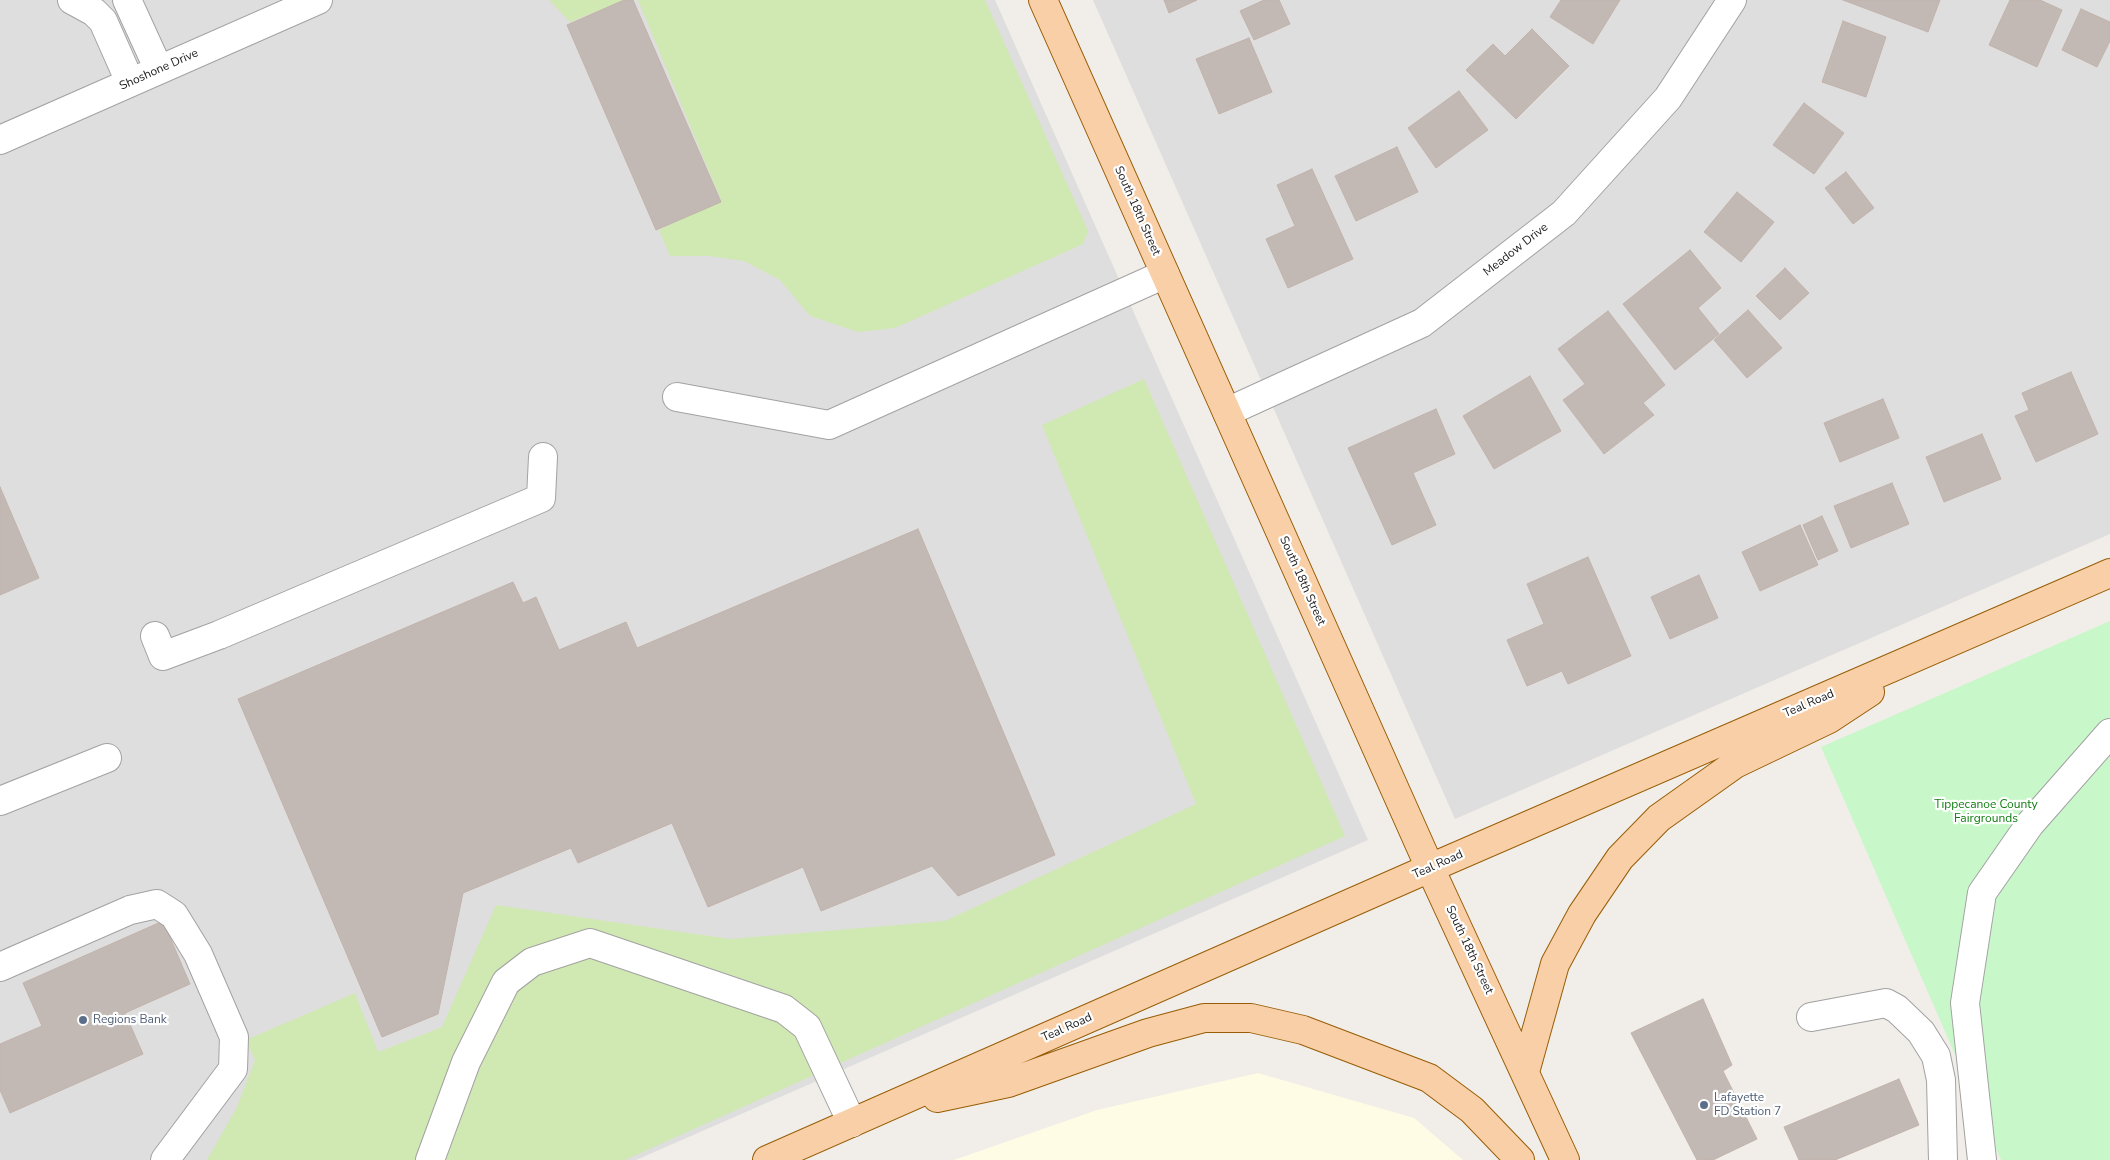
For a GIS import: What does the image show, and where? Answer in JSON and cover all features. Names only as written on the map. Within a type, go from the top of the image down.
[{"type":"main road","name":"South 18th Street","points":[[1043,0],[1430,868],[1565,1160]]},
{"type":"main road","name":"Teal Road","points":[[767,1160],[1430,868],[2110,573]]},
{"type":"main road","points":[[1525,1072],[1555,964],[1582,914],[1626,852],[1659,818],[1735,764],[1829,719],[1931,651]]},
{"type":"main road","points":[[882,1110],[1008,1083],[1148,1033],[1204,1018],[1251,1018],[1303,1030],[1430,1078],[1472,1110],[1520,1160]]},
{"type":"street","points":[[72,0],[94,12],[103,21],[130,82]]},
{"type":"street","points":[[127,0],[159,70]]},
{"type":"street","name":"Shoshone Drive","points":[[0,140],[318,0]]},
{"type":"street","name":"Meadow Drive","points":[[1227,412],[1422,323],[1564,213],[1668,98],[1732,0]]},
{"type":"street","points":[[677,397],[829,425],[1165,274]]},
{"type":"street","points":[[155,636],[163,656],[219,635],[541,498],[543,457]]},
{"type":"street","points":[[1982,1160],[1965,1004],[1982,893],[2030,824],[2110,733]]},
{"type":"street","points":[[0,801],[107,758]]},
{"type":"street","points":[[0,967],[130,910],[157,904],[174,915],[198,954],[234,1037],[233,1069],[166,1160]]},
{"type":"street","points":[[430,1160],[466,1062],[506,982],[532,962],[590,944],[784,1009],[806,1027],[852,1123]]},
{"type":"street","points":[[1812,1017],[1886,1003],[1897,1009],[1921,1032],[1936,1056],[1941,1080],[1943,1160]]},
{"type":"shaded area","points":[[0,0],[995,0],[1368,840],[636,1160],[0,1160]]},
{"type":"shaded area","points":[[1093,0],[2110,0],[2110,534],[1455,819]]},
{"type":"shaded area","points":[[1258,1073],[1414,1118],[1463,1160],[954,1160],[1097,1110]]},
{"type":"green space","points":[[549,0],[625,0],[570,22]]},
{"type":"green space","points":[[638,0],[985,0],[1088,231],[1083,244],[895,328],[858,332],[810,316],[780,280],[744,261],[709,256],[670,256],[659,230],[721,200]]},
{"type":"green space","points":[[1144,379],[1345,836],[625,1160],[207,1160],[237,1107],[255,1060],[246,1040],[355,993],[378,1052],[442,1027],[496,905],[730,939],[945,921],[1196,804],[1042,425]]},
{"type":"green space","name":"Tippecanoe County Fairgrounds","points":[[2110,621],[2110,1160],[2001,1160],[1821,747]]},
{"type":"building","points":[[624,0],[633,0],[721,202],[656,230],[567,25]]},
{"type":"building","points":[[1164,0],[1197,0],[1169,13]]},
{"type":"building","points":[[1264,0],[1279,0],[1290,24],[1254,40],[1240,11]]},
{"type":"building","points":[[1561,0],[1620,0],[1593,44],[1550,17]]},
{"type":"building","points":[[1843,0],[1940,0],[1928,32]]},
{"type":"building","points":[[2010,0],[2040,0],[2062,10],[2037,67],[1989,45]]},
{"type":"building","points":[[2081,9],[2110,22],[2110,41],[2097,67],[2062,50]]},
{"type":"building","points":[[1843,21],[1886,37],[1866,97],[1822,82]]},
{"type":"building","points":[[1532,29],[1569,66],[1516,119],[1466,70],[1493,44],[1505,56]]},
{"type":"building","points":[[1249,38],[1272,92],[1219,114],[1196,59]]},
{"type":"building","points":[[1459,91],[1488,130],[1436,168],[1408,128]]},
{"type":"building","points":[[1804,103],[1844,133],[1814,174],[1773,145]]},
{"type":"building","points":[[1397,147],[1418,192],[1356,221],[1335,176]]},
{"type":"building","points":[[1312,169],[1353,259],[1288,288],[1266,239],[1295,226],[1277,185]]},
{"type":"building","points":[[1846,172],[1874,208],[1853,224],[1825,188]]},
{"type":"building","points":[[1737,192],[1774,222],[1741,262],[1704,232]]},
{"type":"building","points":[[1690,250],[1721,288],[1698,308],[1719,334],[1675,370],[1623,304]]},
{"type":"building","points":[[1785,268],[1809,293],[1780,320],[1756,296]]},
{"type":"building","points":[[1748,310],[1782,348],[1747,378],[1714,340]]},
{"type":"building","points":[[1608,311],[1665,385],[1643,403],[1654,415],[1604,454],[1563,400],[1585,384],[1558,349]]},
{"type":"building","points":[[2071,372],[2098,434],[2036,462],[2015,416],[2029,410],[2022,393]]},
{"type":"building","points":[[1530,376],[1561,431],[1494,469],[1463,416]]},
{"type":"building","points":[[1883,399],[1899,438],[1840,462],[1824,423]]},
{"type":"building","points":[[1436,409],[1455,454],[1413,473],[1436,525],[1392,545],[1348,448]]},
{"type":"building","points":[[1982,434],[2001,479],[1944,502],[1926,457]]},
{"type":"building","points":[[1892,483],[1909,524],[1851,548],[1834,506]]},
{"type":"building","points":[[0,487],[39,578],[0,595]]},
{"type":"building","points":[[1822,516],[1838,551],[1818,560],[1803,525]]},
{"type":"building","points":[[1800,525],[1818,565],[1760,591],[1742,552]]},
{"type":"building","points":[[918,529],[1055,855],[958,896],[932,866],[821,911],[803,867],[708,907],[672,823],[578,863],[571,848],[463,893],[438,1014],[382,1037],[238,699],[513,582],[523,603],[536,597],[559,650],[626,622],[637,648]]},
{"type":"building","points":[[1588,557],[1631,656],[1568,684],[1562,671],[1527,686],[1507,640],[1544,624],[1527,584]]},
{"type":"building","points":[[1699,575],[1718,618],[1670,639],[1651,597]]},
{"type":"building","name":"Regions Bank","points":[[163,921],[190,984],[125,1013],[143,1054],[10,1113],[0,1090],[0,1044],[42,1026],[23,983]]},
{"type":"building","name":"Lafayette FD Station 7","points":[[1703,999],[1732,1065],[1723,1071],[1757,1139],[1713,1160],[1697,1160],[1631,1033]]},
{"type":"building","name":"Lafayette FD Station 7","points":[[1899,1079],[1919,1125],[1835,1160],[1799,1160],[1784,1127]]},
{"type":"place","name":"Regions Bank","points":[[83,1020]]},
{"type":"place","name":"Lafayette FD Station 7","points":[[1704,1105]]}]
